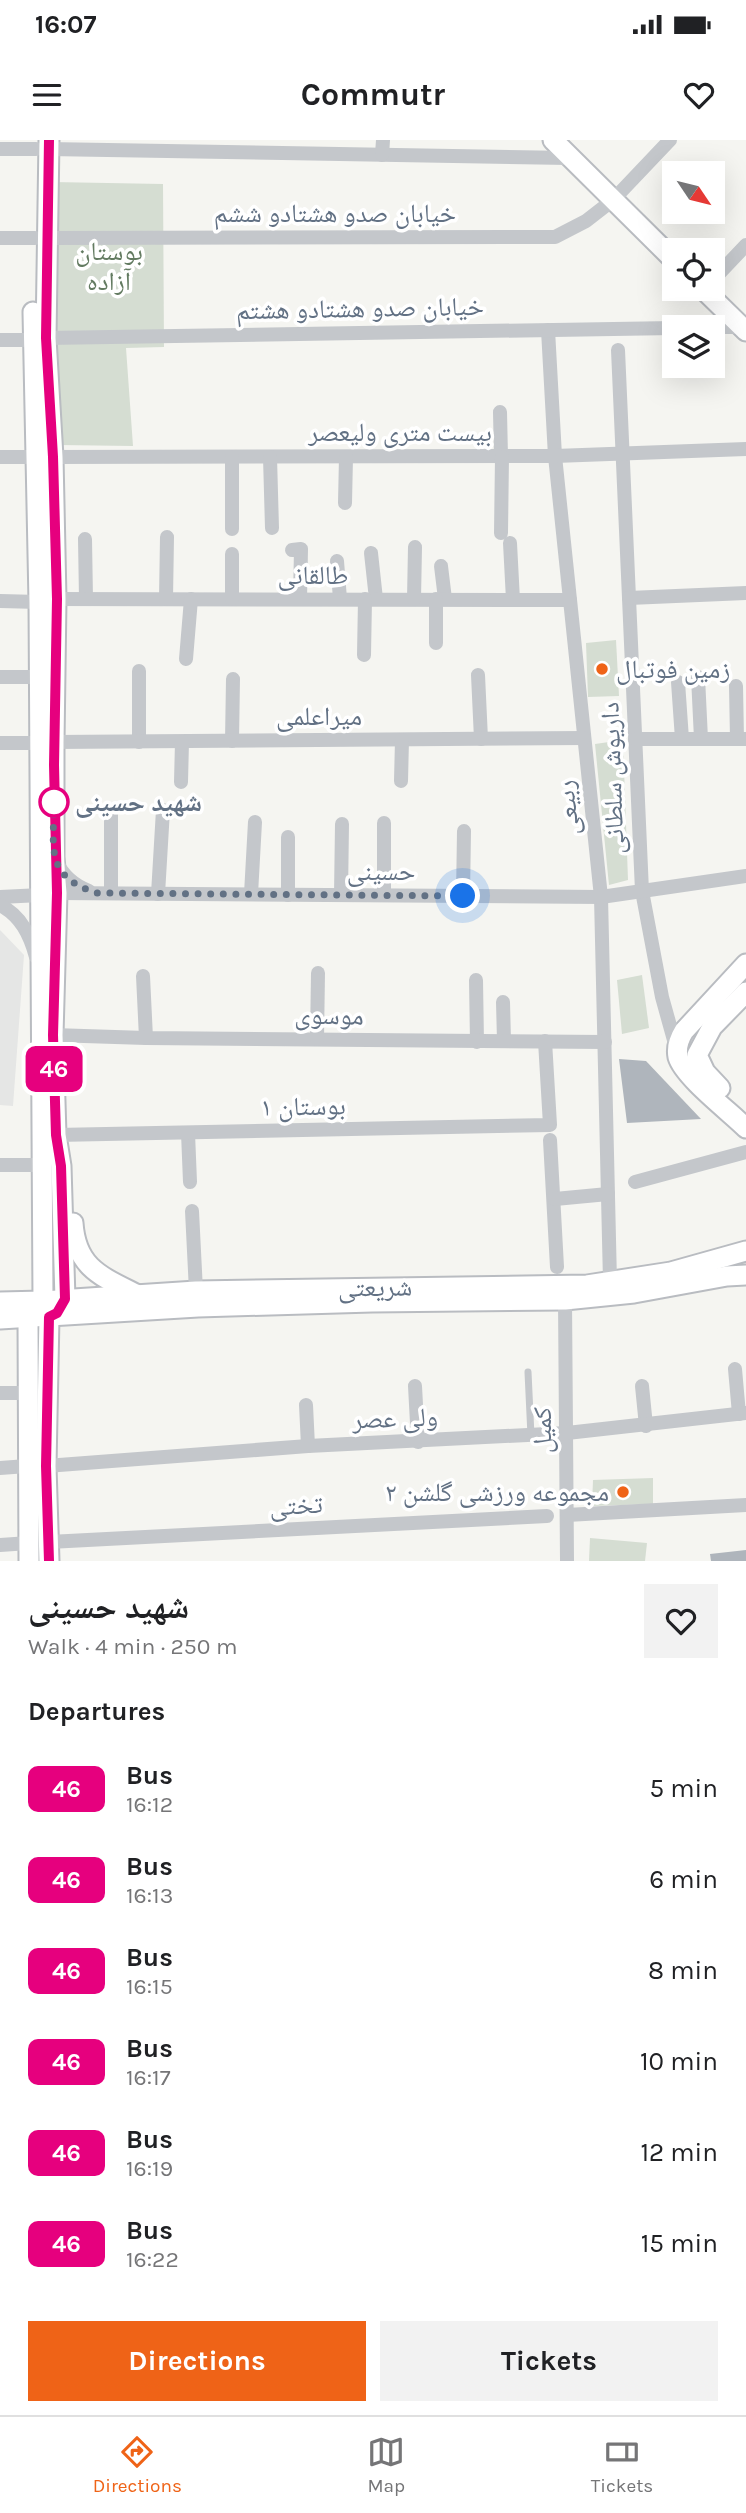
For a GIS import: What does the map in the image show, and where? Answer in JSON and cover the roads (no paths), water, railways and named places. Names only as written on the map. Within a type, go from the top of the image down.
[{"type":"main road","points":[[553,140],[662,248]]},
{"type":"main road","points":[[28,1319],[27,1393],[36,1466],[49,1552],[29,1552],[36,1466],[46,1309],[51,1165],[56,1135],[46,743],[48,600],[45,457],[39,339],[42,144]]},
{"type":"main road","points":[[719,301],[744,329]]},
{"type":"main road","points":[[0,1319],[28,1319],[46,1309],[57,1313],[65,1299],[51,1165],[40,973],[54,857],[39,677],[48,600]]},
{"type":"main road","points":[[746,964],[678,1040],[678,1055],[689,1073],[746,1111]]},
{"type":"main road","points":[[746,992],[712,1027],[697,1055],[705,1072],[746,1128]]},
{"type":"main road","points":[[51,1165],[69,1183],[74,1240],[82,1258],[93,1270],[137,1294]]},
{"type":"main road","name":"شریعتی","points":[[65,1299],[195,1291],[560,1286],[610,1282],[671,1272],[746,1251]]},
{"type":"main road","name":"شریعتی","points":[[0,1302],[46,1309],[565,1300],[634,1293],[746,1275]]},
{"type":"street","name":"خیابان صدو هشتادو ششم","points":[[0,238],[555,237],[586,221],[613,200],[670,140]]},
{"type":"street","points":[[0,149],[42,144],[382,147],[569,158]]},
{"type":"street","points":[[725,267],[746,245]]},
{"type":"street","name":"خیابان صدو هشتادو هشتم","points":[[0,340],[662,328]]},
{"type":"street","points":[[725,328],[744,329]]},
{"type":"street","name":"ربیعی","points":[[548,330],[555,457],[601,897],[610,1282]]},
{"type":"street","name":"داریوش سلطانی","points":[[618,350],[642,891],[662,997],[678,1055]]},
{"type":"street","points":[[500,412],[506,538],[513,600]]},
{"type":"street","name":"بیست متری ولیعصر","points":[[0,457],[555,457],[746,449]]},
{"type":"street","points":[[232,457],[232,529]]},
{"type":"street","points":[[270,457],[272,528]]},
{"type":"street","points":[[345,457],[345,502]]},
{"type":"street","points":[[166,599],[167,537]]},
{"type":"street","points":[[85,539],[86,599]]},
{"type":"street","points":[[414,599],[415,547]]},
{"type":"street","points":[[292,550],[302,550],[300,599]]},
{"type":"street","points":[[364,655],[371,599],[371,553]]},
{"type":"street","points":[[232,554],[232,599]]},
{"type":"street","points":[[337,561],[340,599]]},
{"type":"street","points":[[436,643],[441,599],[441,566]]},
{"type":"street","points":[[629,598],[746,593]]},
{"type":"street","points":[[186,659],[191,599]]},
{"type":"street","name":"طالقانی","points":[[0,601],[570,600]]},
{"type":"street","points":[[139,671],[139,742]]},
{"type":"street","points":[[478,675],[481,739]]},
{"type":"street","points":[[0,677],[39,677]]},
{"type":"street","points":[[698,677],[701,739]]},
{"type":"street","points":[[232,741],[233,679]]},
{"type":"street","points":[[678,682],[682,738]]},
{"type":"street","points":[[635,739],[741,739],[736,686]]},
{"type":"street","name":"میراعلمی","points":[[0,743],[584,738]]},
{"type":"street","points":[[401,781],[402,740]]},
{"type":"street","points":[[181,782],[182,741]]},
{"type":"street","points":[[54,857],[61,873],[69,880],[81,888],[104,893],[111,810]]},
{"type":"street","points":[[158,894],[163,810]]},
{"type":"street","points":[[251,894],[255,822]]},
{"type":"street","points":[[384,823],[384,895]]},
{"type":"street","points":[[341,895],[342,824]]},
{"type":"street","points":[[463,896],[464,831]]},
{"type":"street","points":[[288,836],[288,895]]},
{"type":"street","name":"حسینی","points":[[0,897],[104,893],[601,897],[746,876]]},
{"type":"street","points":[[0,905],[22,923],[32,942],[40,973]]},
{"type":"street","points":[[317,1039],[318,973]]},
{"type":"street","points":[[143,976],[146,1038]]},
{"type":"street","points":[[476,980],[477,1042]]},
{"type":"street","points":[[503,1002],[504,1041]]},
{"type":"street","name":"موسوی","points":[[53,1035],[604,1042]]},
{"type":"street","points":[[545,1041],[557,1267]]},
{"type":"street","name":"بوستان ۱","points":[[56,1135],[550,1132]]},
{"type":"street","points":[[188,1133],[190,1182]]},
{"type":"street","points":[[635,1182],[746,1152]]},
{"type":"street","points":[[0,1165],[51,1165]]},
{"type":"street","points":[[555,1199],[608,1194]]},
{"type":"street","points":[[192,1211],[195,1291]]},
{"type":"street","name":"کمیل","points":[[565,1300],[566,1561]]},
{"type":"street","points":[[735,1369],[743,1413]]},
{"type":"street","points":[[415,1386],[418,1442]]},
{"type":"street","points":[[642,1386],[646,1426]]},
{"type":"street","points":[[0,1393],[27,1393]]},
{"type":"street","points":[[306,1405],[308,1446]]},
{"type":"street","name":"ولی عصر","points":[[0,1468],[308,1446],[531,1436],[646,1426],[743,1413]]},
{"type":"street","points":[[567,1515],[746,1505]]},
{"type":"street","name":"تختی","points":[[49,1552],[547,1516]]},
{"type":"street","points":[[0,1545],[29,1552]]},
{"type":"lane","points":[[528,1372],[531,1436]]},
{"type":"place","name":"زمین فوتبال","points":[[602,669]]},
{"type":"place","name":"شهید حسینی","points":[[54,802]]},
{"type":"place","name":"مجموعه ورزشی گلشن ۲","points":[[623,1492]]},
{"type":"park label","name":"بوستان آزاده","points":[[109,266]]}]
